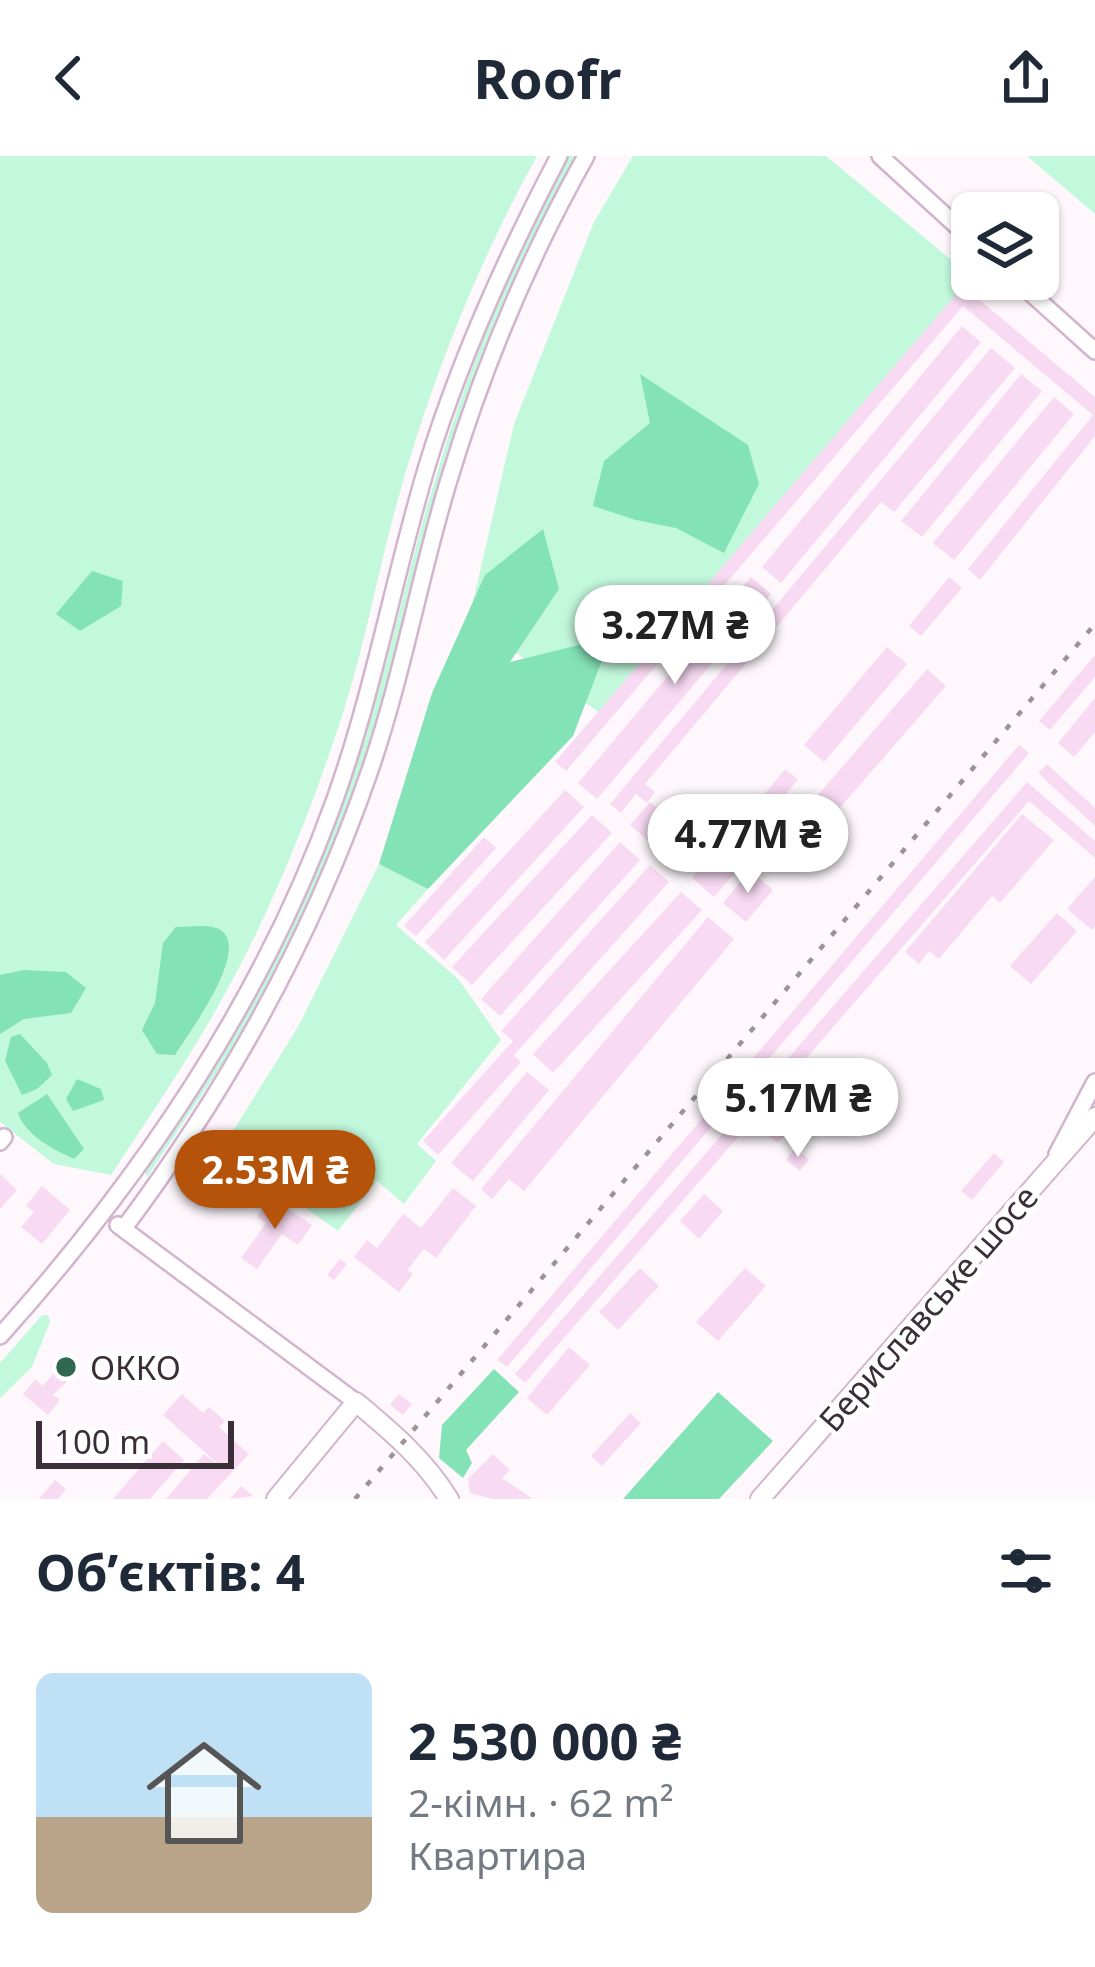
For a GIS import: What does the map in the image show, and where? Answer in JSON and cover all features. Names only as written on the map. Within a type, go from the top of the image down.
[{"type":"main road","name":"Бериславське шосе","points":[[760,1499],[1095,1117]]},
{"type":"main road","points":[[276,1499],[356,1402],[421,1459],[449,1499]]},
{"type":"street","points":[[0,1336],[104,1216],[148,1155],[226,1033],[308,868],[366,706],[412,521],[451,394],[505,264],[559,156]]},
{"type":"street","points":[[124,1228],[235,1063],[319,902],[384,728],[469,418],[526,277],[586,156]]},
{"type":"street","points":[[880,156],[951,221]]},
{"type":"street","points":[[1038,300],[1095,351]]},
{"type":"street","points":[[1050,1166],[1095,1082]]},
{"type":"street","points":[[104,1216],[356,1402]]},
{"type":"green space","points":[[0,156],[537,156],[474,284],[438,373],[395,510],[343,713],[281,879],[222,999],[111,1175],[54,1164],[0,1122]]},
{"type":"green space","points":[[567,156],[576,156],[509,299],[377,727],[321,881],[257,1012],[147,1177],[145,1172],[205,1079],[285,937],[330,837],[362,745],[429,500],[467,382],[513,267]]},
{"type":"green space","points":[[633,156],[826,156],[951,260],[952,300],[598,712],[469,619],[514,424],[594,222]]},
{"type":"green space","points":[[1027,156],[1095,156],[1095,214]]},
{"type":"green space","points":[[640,374],[748,445],[759,484],[724,553],[676,528],[593,506],[604,461],[650,423]]},
{"type":"green space","points":[[543,529],[559,589],[510,662],[611,637],[573,736],[428,889],[379,864],[432,693],[485,575]]},
{"type":"green space","points":[[92,571],[123,581],[121,606],[80,631],[56,614]]},
{"type":"green space","points":[[379,864],[428,889],[396,925],[459,980],[501,1040],[417,1144],[436,1161],[404,1204],[377,1181],[338,1231],[257,1174],[228,1200],[205,1176],[298,1027]]},
{"type":"green space","points":[[176,927],[216,928],[227,937],[229,951],[216,989],[175,1055],[157,1054],[142,1030],[155,1003],[163,943]]},
{"type":"green space","points":[[24,970],[66,972],[86,988],[71,1013],[24,1019],[0,1034],[0,975]]},
{"type":"green space","points":[[20,1034],[52,1075],[22,1095],[5,1061],[11,1037]]},
{"type":"green space","points":[[77,1079],[101,1089],[104,1100],[73,1111],[66,1099]]},
{"type":"green space","points":[[47,1094],[84,1149],[74,1159],[34,1135],[18,1113]]},
{"type":"green space","points":[[42,1315],[48,1315],[50,1322],[32,1367],[0,1398],[0,1363]]},
{"type":"green space","points":[[494,1369],[519,1392],[466,1450],[472,1463],[463,1478],[439,1458],[442,1425]]},
{"type":"green space","points":[[718,1392],[773,1441],[719,1499],[623,1499]]},
{"type":"building","points":[[951,300],[980,300],[1095,397],[1095,436],[980,580],[968,569],[1093,415],[963,306],[566,771],[555,762]]},
{"type":"building","points":[[962,326],[981,342],[781,583],[762,567]]},
{"type":"building","points":[[991,348],[1015,368],[894,512],[881,502],[645,784],[655,792],[647,803],[636,794],[621,813],[610,804]]},
{"type":"building","points":[[1021,374],[1042,391],[922,537],[901,521]]},
{"type":"building","points":[[1054,397],[1074,414],[954,560],[933,543]]},
{"type":"building","points":[[751,577],[771,594],[597,799],[578,783]]},
{"type":"building","points":[[949,577],[962,588],[921,636],[909,626]]},
{"type":"building","points":[[887,647],[907,664],[824,762],[804,745]]},
{"type":"building","points":[[1095,655],[1095,677],[1050,730],[1039,721]]},
{"type":"building","points":[[927,669],[946,686],[791,864],[772,848]]},
{"type":"building","points":[[1095,698],[1095,732],[1074,757],[1058,743]]},
{"type":"building","points":[[1019,745],[1029,753],[507,1367],[497,1360]]},
{"type":"building","points":[[1047,764],[1095,808],[1095,826],[1038,773]]},
{"type":"building","points":[[785,769],[798,779],[762,824],[749,813]]},
{"type":"building","points":[[1027,782],[1095,841],[1095,858],[1029,801],[525,1383],[515,1374]]},
{"type":"building","points":[[565,790],[584,807],[444,960],[425,942]]},
{"type":"building","points":[[650,802],[673,822],[653,845],[630,825]]},
{"type":"building","points":[[1022,814],[1054,840],[1000,903],[992,896],[939,959],[929,951],[919,964],[905,952]]},
{"type":"building","points":[[592,815],[612,833],[472,985],[452,967]]},
{"type":"building","points":[[680,829],[703,849],[683,872],[660,852]]},
{"type":"building","points":[[484,837],[496,848],[416,936],[404,926]]},
{"type":"building","points":[[620,842],[640,860],[500,1016],[481,999]]},
{"type":"building","points":[[711,854],[734,874],[714,897],[692,878]]},
{"type":"building","points":[[650,865],[669,882],[514,1055],[521,1062],[438,1155],[423,1141],[513,1041],[501,1031]]},
{"type":"building","points":[[750,870],[773,890],[746,922],[723,903]]},
{"type":"building","points":[[1095,877],[1095,926],[1092,930],[1067,909]]},
{"type":"building","points":[[681,892],[702,910],[553,1073],[533,1054]]},
{"type":"building","points":[[1057,913],[1077,931],[1031,984],[1010,966]]},
{"type":"building","points":[[708,917],[734,939],[524,1191],[509,1179],[492,1199],[481,1189]]},
{"type":"building","points":[[527,1072],[549,1090],[473,1181],[451,1163]]},
{"type":"building","points":[[787,1106],[800,1116],[778,1143],[765,1134]]},
{"type":"building","points":[[795,1148],[809,1159],[800,1171],[786,1160]]},
{"type":"building","points":[[994,1153],[1004,1162],[972,1200],[961,1191]]},
{"type":"building","points":[[0,1174],[17,1190],[0,1209]]},
{"type":"building","points":[[42,1186],[70,1210],[42,1244],[21,1227],[34,1212],[26,1206]]},
{"type":"building","points":[[453,1188],[476,1206],[436,1258],[424,1249],[407,1270],[413,1274],[399,1292],[354,1257],[367,1240],[377,1248],[403,1214],[421,1228]]},
{"type":"building","points":[[704,1194],[723,1211],[699,1239],[680,1221]]},
{"type":"building","points":[[271,1198],[312,1225],[298,1245],[282,1234],[257,1269],[241,1258],[266,1223],[257,1217]]},
{"type":"building","points":[[340,1259],[347,1264],[334,1280],[327,1275]]},
{"type":"building","points":[[640,1268],[659,1286],[618,1330],[599,1312]]},
{"type":"building","points":[[745,1268],[766,1286],[718,1341],[696,1322]]},
{"type":"building","points":[[569,1347],[590,1365],[547,1415],[527,1398]]},
{"type":"building","points":[[61,1352],[81,1368],[53,1395],[60,1400],[48,1415],[23,1394],[35,1379],[43,1386],[56,1370],[50,1366]]},
{"type":"building","points":[[182,1394],[203,1413],[209,1407],[225,1421],[219,1427],[249,1454],[207,1499],[166,1499],[204,1454],[225,1470],[163,1415]]},
{"type":"building","points":[[399,1394],[412,1404],[403,1415],[390,1405]]},
{"type":"building","points":[[630,1413],[641,1423],[602,1466],[591,1456]]},
{"type":"building","points":[[163,1441],[184,1460],[150,1499],[113,1499]]},
{"type":"building","points":[[493,1454],[510,1470],[502,1478],[533,1499],[493,1499],[470,1493],[468,1479]]},
{"type":"building","points":[[55,1480],[66,1489],[58,1499],[39,1499]]},
{"type":"building","points":[[241,1486],[253,1496],[230,1499]]},
{"type":"railway","points":[[355,1499],[1095,624]]},
{"type":"place","name":"ОККО","points":[[66,1367]]}]
